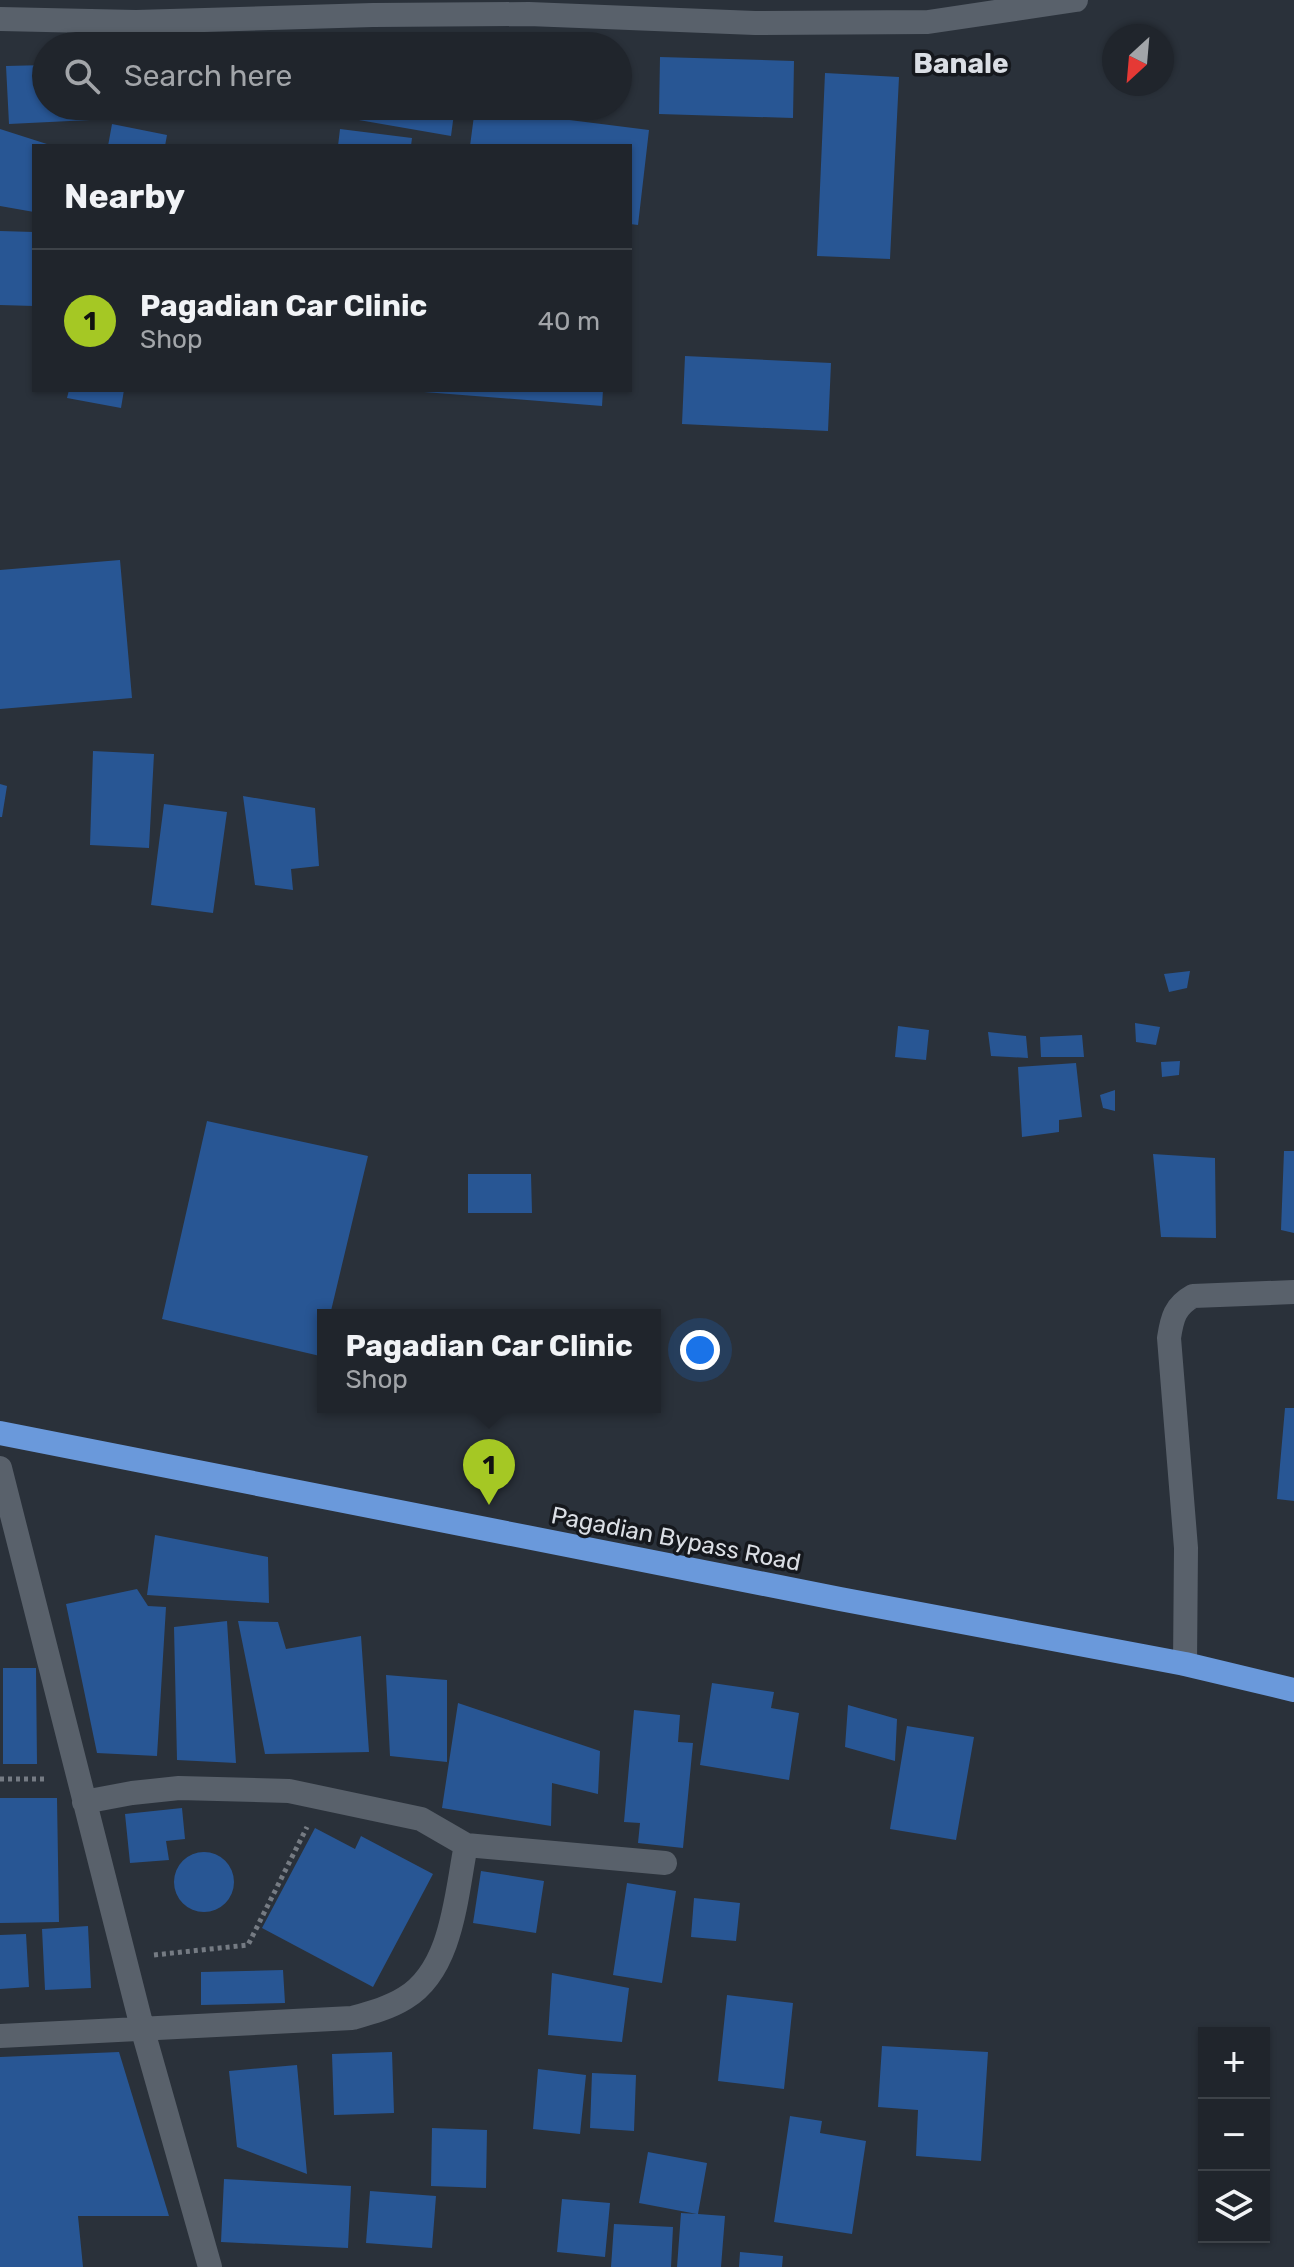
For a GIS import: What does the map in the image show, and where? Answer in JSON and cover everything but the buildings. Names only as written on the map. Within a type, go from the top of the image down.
[{"type":"highway","name":"Pagadian Bypass Road","points":[[0,1433],[1185,1664],[1294,1690]]},
{"type":"street","points":[[0,19],[136,22],[529,14],[755,23],[928,22],[1076,0]]},
{"type":"street","points":[[1185,1664],[1186,1548],[1169,1338],[1172,1320],[1182,1302],[1193,1296],[1294,1292]]},
{"type":"street","points":[[0,1468],[143,2031],[210,2267]]},
{"type":"street","points":[[81,1791],[132,1793],[179,1788],[289,1791],[421,1819],[466,1845],[665,1863]]},
{"type":"street","points":[[0,2036],[352,2018],[379,2011],[407,1997],[426,1979],[437,1960],[449,1931],[466,1845]]},
{"type":"path","points":[[0,1779],[81,1791]]},
{"type":"path","points":[[124,1958],[248,1945],[321,1797]]},
{"type":"place","name":"Pagadian Car Clinic","points":[[489,1505]]},
{"type":"district","name":"Banale","points":[[961,63]]}]
